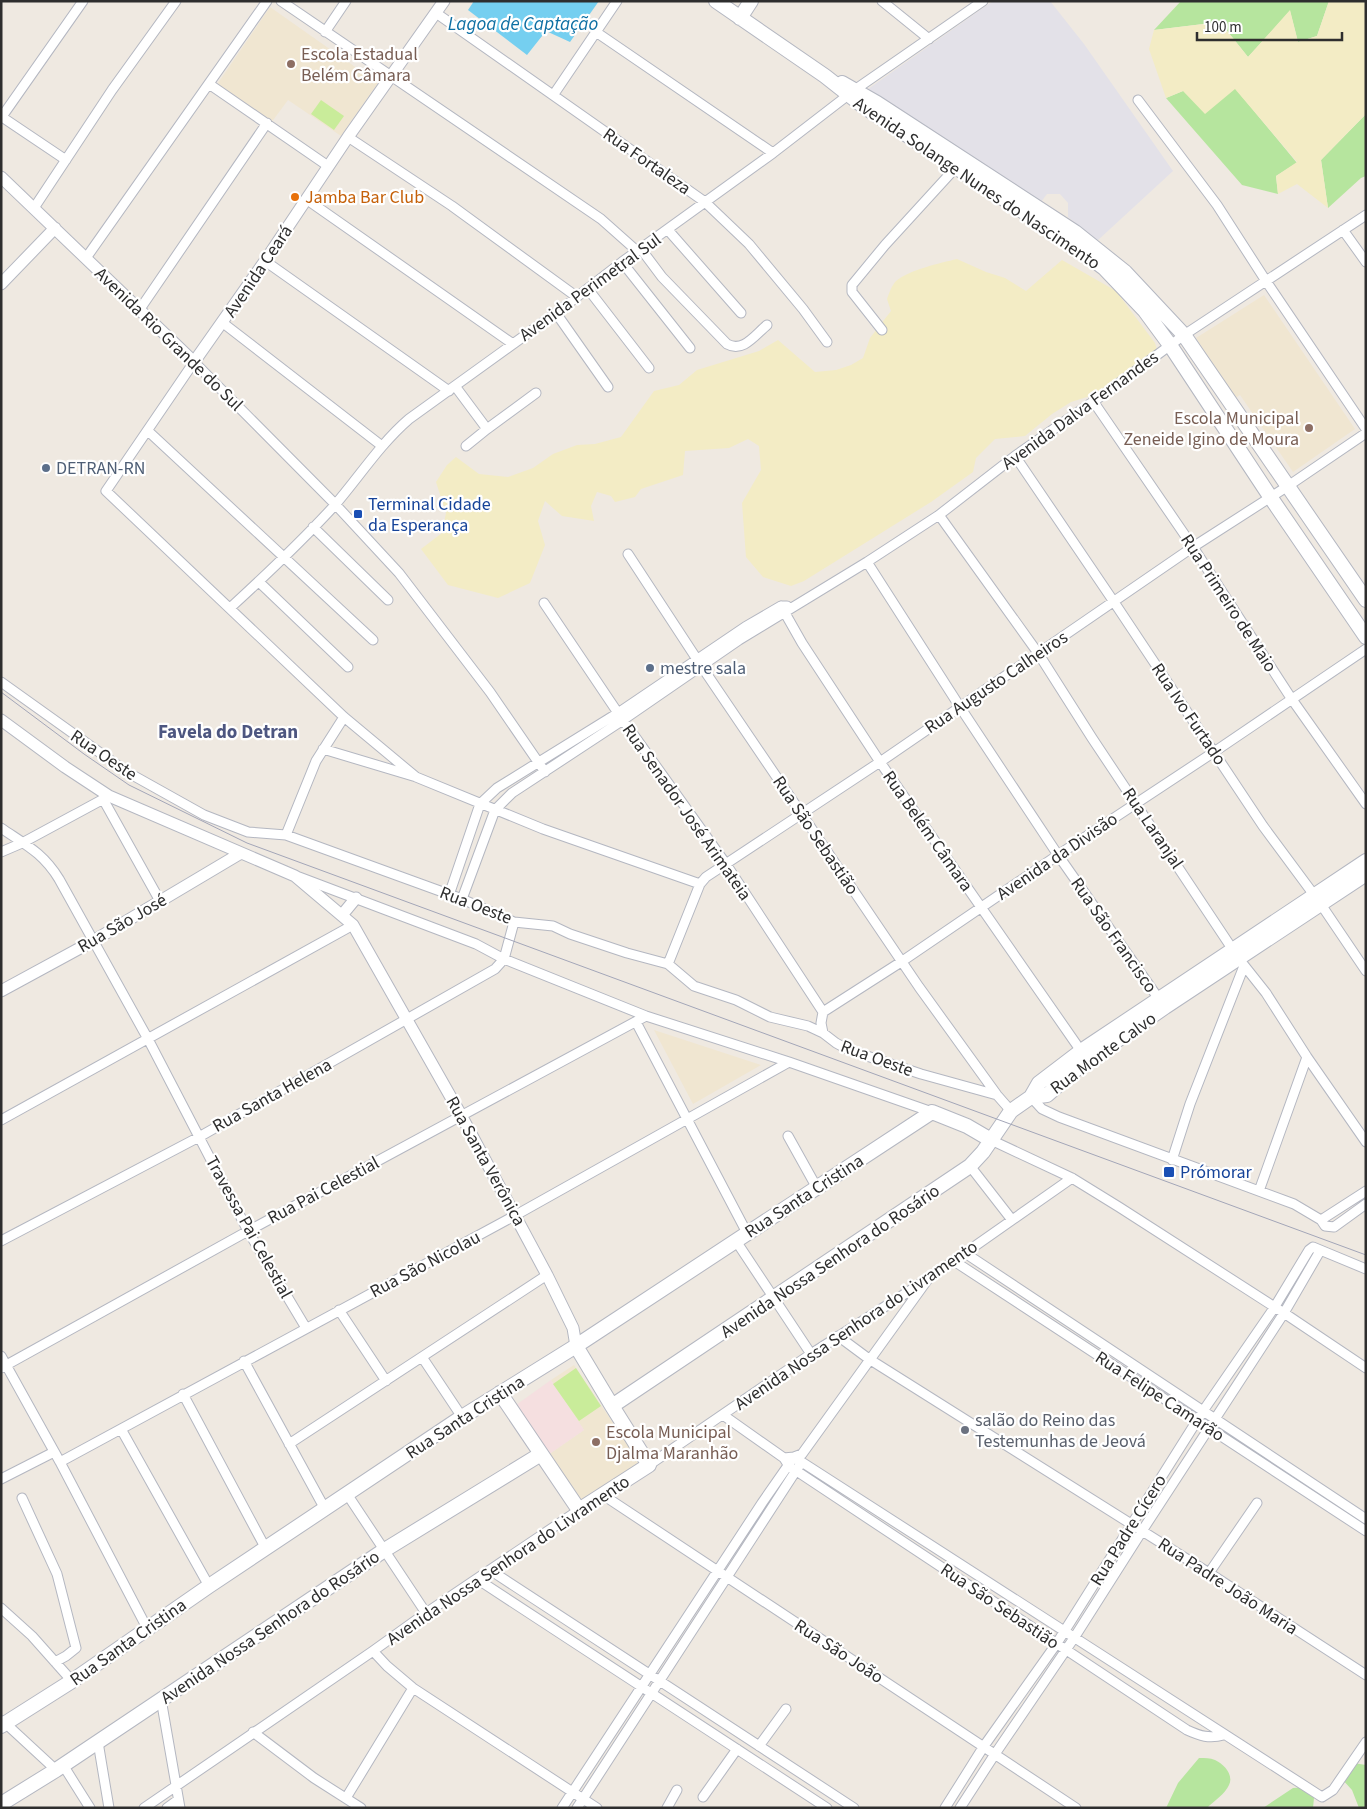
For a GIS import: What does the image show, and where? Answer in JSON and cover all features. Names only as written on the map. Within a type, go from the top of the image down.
[{"type":"main road","name":"Avenida Solange Nunes do Nascimento","points":[[716,1],[825,76],[960,163],[1075,232],[1105,254],[1125,272],[1184,335],[1366,600]]},
{"type":"main road","points":[[740,18],[751,1]]},
{"type":"main road","name":"Avenida Solange Nunes do Nascimento","points":[[960,163],[1104,268],[1145,311],[1170,345],[1366,637]]},
{"type":"main road","name":"Rua Monte Calvo","points":[[1031,1097],[1039,1083],[1081,1051],[1238,958],[1366,861]]},
{"type":"main road","name":"Rua Monte Calvo","points":[[1317,900],[1366,874]]},
{"type":"main road","name":"Rua Monte Calvo","points":[[1031,1097],[1047,1095],[1080,1066],[1162,1003]]},
{"type":"main road","name":"Avenida Nossa Senhora do Rosário","points":[[612,1406],[970,1166],[980,1156],[1011,1111],[1031,1097]]},
{"type":"main road","name":"Rua Oeste","points":[[932,1112],[959,1122],[991,1140]]},
{"type":"main road","name":"Rua Santa Cristina","points":[[2,1723],[72,1681],[324,1509],[932,1112]]},
{"type":"main road","name":"Rua Santa Verônica","points":[[576,1346],[649,1465]]},
{"type":"main road","points":[[500,1393],[579,1510]]},
{"type":"main road","name":"Avenida Nossa Senhora do Rosário","points":[[2,1805],[383,1551],[541,1454]]},
{"type":"main road","name":"Avenida Nossa Senhora do Livramento","points":[[579,1510],[649,1465]]},
{"type":"street","points":[[66,160],[2,117],[83,1]]},
{"type":"street","points":[[34,208],[112,90],[176,1]]},
{"type":"street","points":[[86,258],[267,1]]},
{"type":"street","points":[[281,1],[601,219],[639,250],[662,277],[727,344],[732,347],[742,346],[767,325]]},
{"type":"street","points":[[325,32],[346,1]]},
{"type":"street","name":"Avenida Ceará","points":[[230,608],[106,491],[348,137],[444,1]]},
{"type":"street","points":[[554,94],[617,1]]},
{"type":"street","points":[[882,1],[929,39]]},
{"type":"street","name":"Avenida Perimetral Sul","points":[[230,608],[284,559],[335,504],[382,446],[409,419],[556,313],[622,262],[773,153],[852,93],[982,1]]},
{"type":"street","name":"Rua Fortaleza","points":[[436,13],[554,94],[705,202],[749,244],[803,309],[827,342]]},
{"type":"street","points":[[596,32],[773,153]]},
{"type":"street","points":[[209,84],[328,166]]},
{"type":"street","points":[[1138,100],[1217,205],[1366,429]]},
{"type":"street","points":[[140,310],[267,123]]},
{"type":"street","points":[[348,137],[452,206],[577,297]]},
{"type":"street","points":[[882,330],[852,292],[852,285],[884,245],[960,163]]},
{"type":"street","name":"Avenida Rio Grande do Sul","points":[[1,178],[194,362],[335,504],[399,573],[490,692],[545,772]]},
{"type":"street","points":[[306,199],[513,344]]},
{"type":"street","name":"Avenida Dalva Fernandes","points":[[462,899],[494,810],[512,793],[699,664],[739,640],[783,609],[794,605],[867,562],[939,515],[1014,456],[1184,335],[1366,215]]},
{"type":"street","points":[[1,284],[55,228]]},
{"type":"street","points":[[668,230],[741,313]]},
{"type":"street","points":[[1343,230],[1366,262]]},
{"type":"street","points":[[265,261],[452,389],[487,428]]},
{"type":"street","points":[[622,262],[690,348]]},
{"type":"street","points":[[588,289],[649,368]]},
{"type":"street","points":[[556,313],[608,386]]},
{"type":"street","points":[[222,323],[382,446]]},
{"type":"street","points":[[466,446],[487,428],[536,393]]},
{"type":"street","name":"Rua Primeiro de Maio","points":[[1092,401],[1193,547],[1291,698],[1366,804]]},
{"type":"street","points":[[148,431],[373,640]]},
{"type":"street","name":"Rua Augusto Calheiros","points":[[668,964],[700,884],[706,878],[880,762],[1193,547],[1271,498],[1366,433]]},
{"type":"street","name":"Rua Ivo Furtado","points":[[1014,456],[1263,826],[1366,971]]},
{"type":"street","name":"Rua Laranjal","points":[[939,515],[1038,653],[1238,958],[1266,993],[1307,1057],[1366,1142]]},
{"type":"street","points":[[313,528],[388,600]]},
{"type":"street","name":"Rua São Sebastião","points":[[628,554],[699,664],[901,962],[997,1095],[1011,1111]]},
{"type":"street","name":"Rua São Francisco","points":[[867,562],[1058,855],[1162,1003]]},
{"type":"street","points":[[259,582],[348,667]]},
{"type":"street","name":"Rua Senador José Arimateia","points":[[544,603],[621,717],[726,864],[823,1012]]},
{"type":"street","points":[[230,608],[344,717],[416,777]]},
{"type":"street","name":"Rua Belém Câmara","points":[[783,609],[802,643],[880,762],[1081,1051]]},
{"type":"street","name":"Avenida da Divisão","points":[[823,1012],[901,962],[1366,649]]},
{"type":"street","name":"Rua Oeste","points":[[1,682],[102,756],[184,806],[222,823],[248,832],[286,835],[462,899],[514,922],[553,926],[627,954],[668,964],[689,983],[701,989],[736,1000],[770,1017],[822,1028],[836,1043],[848,1050],[922,1074],[997,1095]]},
{"type":"street","points":[[286,835],[310,774],[323,749],[344,717]]},
{"type":"street","name":"Avenida Dalva Fernandes","points":[[449,895],[480,804],[497,788],[539,762],[621,717]]},
{"type":"street","name":"Rua Oeste","points":[[1,720],[106,797],[295,876],[476,944],[504,959],[646,1016],[789,1062],[932,1112]]},
{"type":"street","points":[[323,749],[416,777],[494,810],[700,884]]},
{"type":"street","points":[[1,852],[22,843],[106,797],[160,901]]},
{"type":"street","name":"Travessa Pai Celestial","points":[[1,828],[38,852],[54,870],[148,1039],[248,1231],[306,1328]]},
{"type":"street","name":"Rua São José","points":[[1,991],[93,941],[240,853]]},
{"type":"street","name":"Rua Santa Verônica","points":[[295,876],[352,925],[461,1116],[548,1275],[573,1328],[576,1346]]},
{"type":"street","points":[[342,915],[356,898]]},
{"type":"street","points":[[504,959],[514,922]]},
{"type":"street","points":[[1,1120],[352,925]]},
{"type":"street","points":[[1172,1160],[1238,958]]},
{"type":"street","name":"Rua Santa Helena","points":[[1,1241],[198,1137],[495,969],[504,959]]},
{"type":"street","points":[[822,1028],[823,1012]]},
{"type":"street","name":"Rua Pai Celestial","points":[[4,1366],[248,1231],[646,1016]]},
{"type":"street","points":[[636,1022],[687,1118],[741,1237],[774,1299],[811,1354]]},
{"type":"street","points":[[1259,1191],[1307,1057]]},
{"type":"street","name":"Rua São Nicolau","points":[[60,1462],[516,1215],[789,1062]]},
{"type":"street","points":[[1031,1097],[1042,1109],[1059,1117],[1294,1204],[1322,1220],[1325,1226],[1334,1227],[1366,1204]]},
{"type":"street","points":[[788,1136],[816,1188]]},
{"type":"street","points":[[991,1140],[1072,1178],[1284,1313],[1366,1368]]},
{"type":"street","points":[[970,1166],[1012,1220]]},
{"type":"street","name":"Avenida Nossa Senhora do Livramento","points":[[649,1465],[838,1336],[928,1279],[1072,1178]]},
{"type":"street","points":[[1322,1220],[1366,1191]]},
{"type":"street","name":"Rua Padre Cícero","points":[[944,1808],[984,1746],[1064,1632],[1197,1421],[1274,1308],[1308,1250],[1313,1247],[1320,1251],[1284,1313],[1074,1638],[960,1808]]},
{"type":"street","points":[[1320,1251],[1366,1269]]},
{"type":"street","name":"Rua Felipe Camarão","points":[[965,1253],[1366,1520]]},
{"type":"street","name":"Rua Felipe Camarão","points":[[954,1260],[1208,1429],[1366,1531]]},
{"type":"street","points":[[289,1444],[548,1275]]},
{"type":"street","points":[[562,1808],[762,1503],[789,1465],[799,1457],[928,1279]]},
{"type":"street","points":[[339,1310],[386,1381]]},
{"type":"street","name":"Rua Padre João Maria","points":[[838,1336],[869,1359],[1209,1573],[1366,1676]]},
{"type":"street","points":[[1,1356],[4,1366],[60,1462],[147,1628]]},
{"type":"street","points":[[422,1358],[462,1418]]},
{"type":"street","points":[[244,1361],[324,1509]]},
{"type":"street","points":[[183,1394],[266,1549]]},
{"type":"street","name":"Rua São Sebastião","points":[[724,1415],[789,1465],[1187,1730],[1202,1737],[1211,1738],[1224,1735]]},
{"type":"street","points":[[121,1429],[209,1586]]},
{"type":"street","points":[[1,1479],[54,1452]]},
{"type":"street","points":[[577,1808],[727,1578],[789,1465],[799,1457]]},
{"type":"street","name":"Rua São Sebastião","points":[[799,1457],[942,1553],[1322,1797],[1333,1790],[1366,1742]]},
{"type":"street","points":[[347,1494],[383,1551],[426,1613]]},
{"type":"street","name":"Rua São João","points":[[603,1495],[1076,1808]]},
{"type":"street","points":[[22,1498],[57,1574],[76,1648],[55,1662]]},
{"type":"street","points":[[1209,1573],[1257,1503]]},
{"type":"street","name":"Avenida Nossa Senhora do Livramento","points":[[144,1808],[374,1651],[477,1578],[579,1510]]},
{"type":"street","points":[[936,1563],[942,1553]]},
{"type":"street","points":[[490,1570],[854,1808]]},
{"type":"street","points":[[477,1578],[827,1808]]},
{"type":"street","points":[[1,1608],[32,1636],[72,1681]]},
{"type":"street","points":[[374,1651],[387,1666],[413,1688],[597,1808]]},
{"type":"street","points":[[346,1798],[413,1688]]},
{"type":"street","points":[[161,1699],[179,1804],[168,1808]]},
{"type":"street","points":[[759,1746],[786,1709]]},
{"type":"street","points":[[2,1723],[60,1767],[90,1808]]},
{"type":"street","points":[[254,1732],[294,1764],[361,1808]]},
{"type":"street","points":[[98,1742],[109,1808]]},
{"type":"street","points":[[703,1796],[737,1748]]},
{"type":"street","points":[[773,1773],[781,1760]]},
{"type":"street","points":[[667,1808],[677,1790]]},
{"type":"shaded area","points":[[993,1],[1050,1],[1084,44],[1173,171],[1097,241],[1068,217],[1068,203],[1060,194],[1047,194],[1041,202],[873,97],[868,89]]},
{"type":"shaded area","name":"Escola Estadual Belém Câmara","points":[[270,7],[378,83],[341,136],[288,100],[271,123],[216,86]]},
{"type":"shaded area","points":[[1264,295],[1355,429],[1293,472],[1240,395],[1235,398],[1196,338]]},
{"type":"shaded area","points":[[654,1030],[761,1065],[693,1104]]},
{"type":"shaded area","name":"Escola Municipal Djalma Maranhão","points":[[574,1365],[642,1466],[582,1506],[548,1455],[584,1430],[551,1380]]},
{"type":"shaded area","points":[[551,1380],[584,1430],[548,1455],[516,1405]]},
{"type":"green space","points":[[1181,1],[1329,1],[1317,36],[1298,42],[1290,11],[1248,57],[1220,22],[1154,30]]},
{"type":"green space","points":[[1235,88],[1297,163],[1276,176],[1278,194],[1242,185],[1166,98],[1183,91]]},
{"type":"green space","points":[[321,100],[344,116],[334,130],[311,114]]},
{"type":"green space","points":[[1366,114],[1366,176],[1361,178],[1328,208],[1321,160]]},
{"type":"green space","points":[[576,1368],[601,1406],[579,1421],[553,1384]]},
{"type":"green space","points":[[1199,1758],[1213,1759],[1225,1767],[1230,1777],[1227,1788],[1207,1808],[1166,1808],[1178,1783]]},
{"type":"green space","points":[[1353,1763],[1366,1765],[1366,1808],[1359,1808],[1352,1790],[1341,1778]]},
{"type":"green space","points":[[1308,1787],[1314,1798],[1313,1808],[1263,1808],[1293,1788]]},
{"type":"sand","points":[[1329,1],[1366,1],[1366,114],[1321,160],[1328,208],[1297,184],[1278,194],[1276,176],[1297,162],[1235,89],[1205,114],[1183,91],[1166,98],[1149,49],[1154,30],[1220,22],[1248,57],[1290,10],[1298,42],[1317,36]]},
{"type":"sand","points":[[957,259],[1005,278],[1026,291],[1062,260],[1116,291],[1155,343],[1158,353],[1106,391],[1071,402],[1052,414],[1025,436],[995,439],[976,458],[973,472],[931,502],[804,581],[791,586],[763,577],[746,557],[742,503],[761,470],[759,446],[748,439],[729,448],[685,451],[683,475],[641,489],[635,497],[615,502],[611,496],[597,492],[591,506],[594,521],[562,516],[545,501],[538,521],[545,545],[530,583],[498,598],[448,585],[421,549],[442,533],[446,513],[436,482],[447,465],[456,457],[479,474],[508,477],[533,468],[553,454],[577,445],[595,444],[621,437],[654,391],[679,385],[697,370],[759,351],[778,340],[815,372],[836,370],[851,365],[863,358],[870,338],[891,311],[887,299],[896,281],[917,270]]},
{"type":"water","name":"Lagoa de Captação","points":[[474,1],[599,1],[570,42],[546,31],[527,55],[468,10]]},
{"type":"tram line","points":[[1,692],[129,785],[247,843],[1366,1255]]},
{"type":"place","name":"Escola Estadual Belém Câmara","points":[[291,64]]},
{"type":"place","name":"Jamba Bar Club","points":[[295,197]]},
{"type":"place","name":"Escola Municipal Zeneide Igino de Moura","points":[[1309,428]]},
{"type":"place","name":"DETRAN-RN","points":[[46,468]]},
{"type":"place","name":"Terminal Cidade da Esperança","points":[[358,514]]},
{"type":"place","name":"mestre sala","points":[[650,668]]},
{"type":"place","name":"Prómorar","points":[[1169,1172]]},
{"type":"place","name":"salão do Reino das Testemunhas de Jeová","points":[[965,1430]]},
{"type":"place","name":"Escola Municipal Djalma Maranhão","points":[[596,1442]]},
{"type":"district","name":"Favela do Detran","points":[[228,731]]}]
